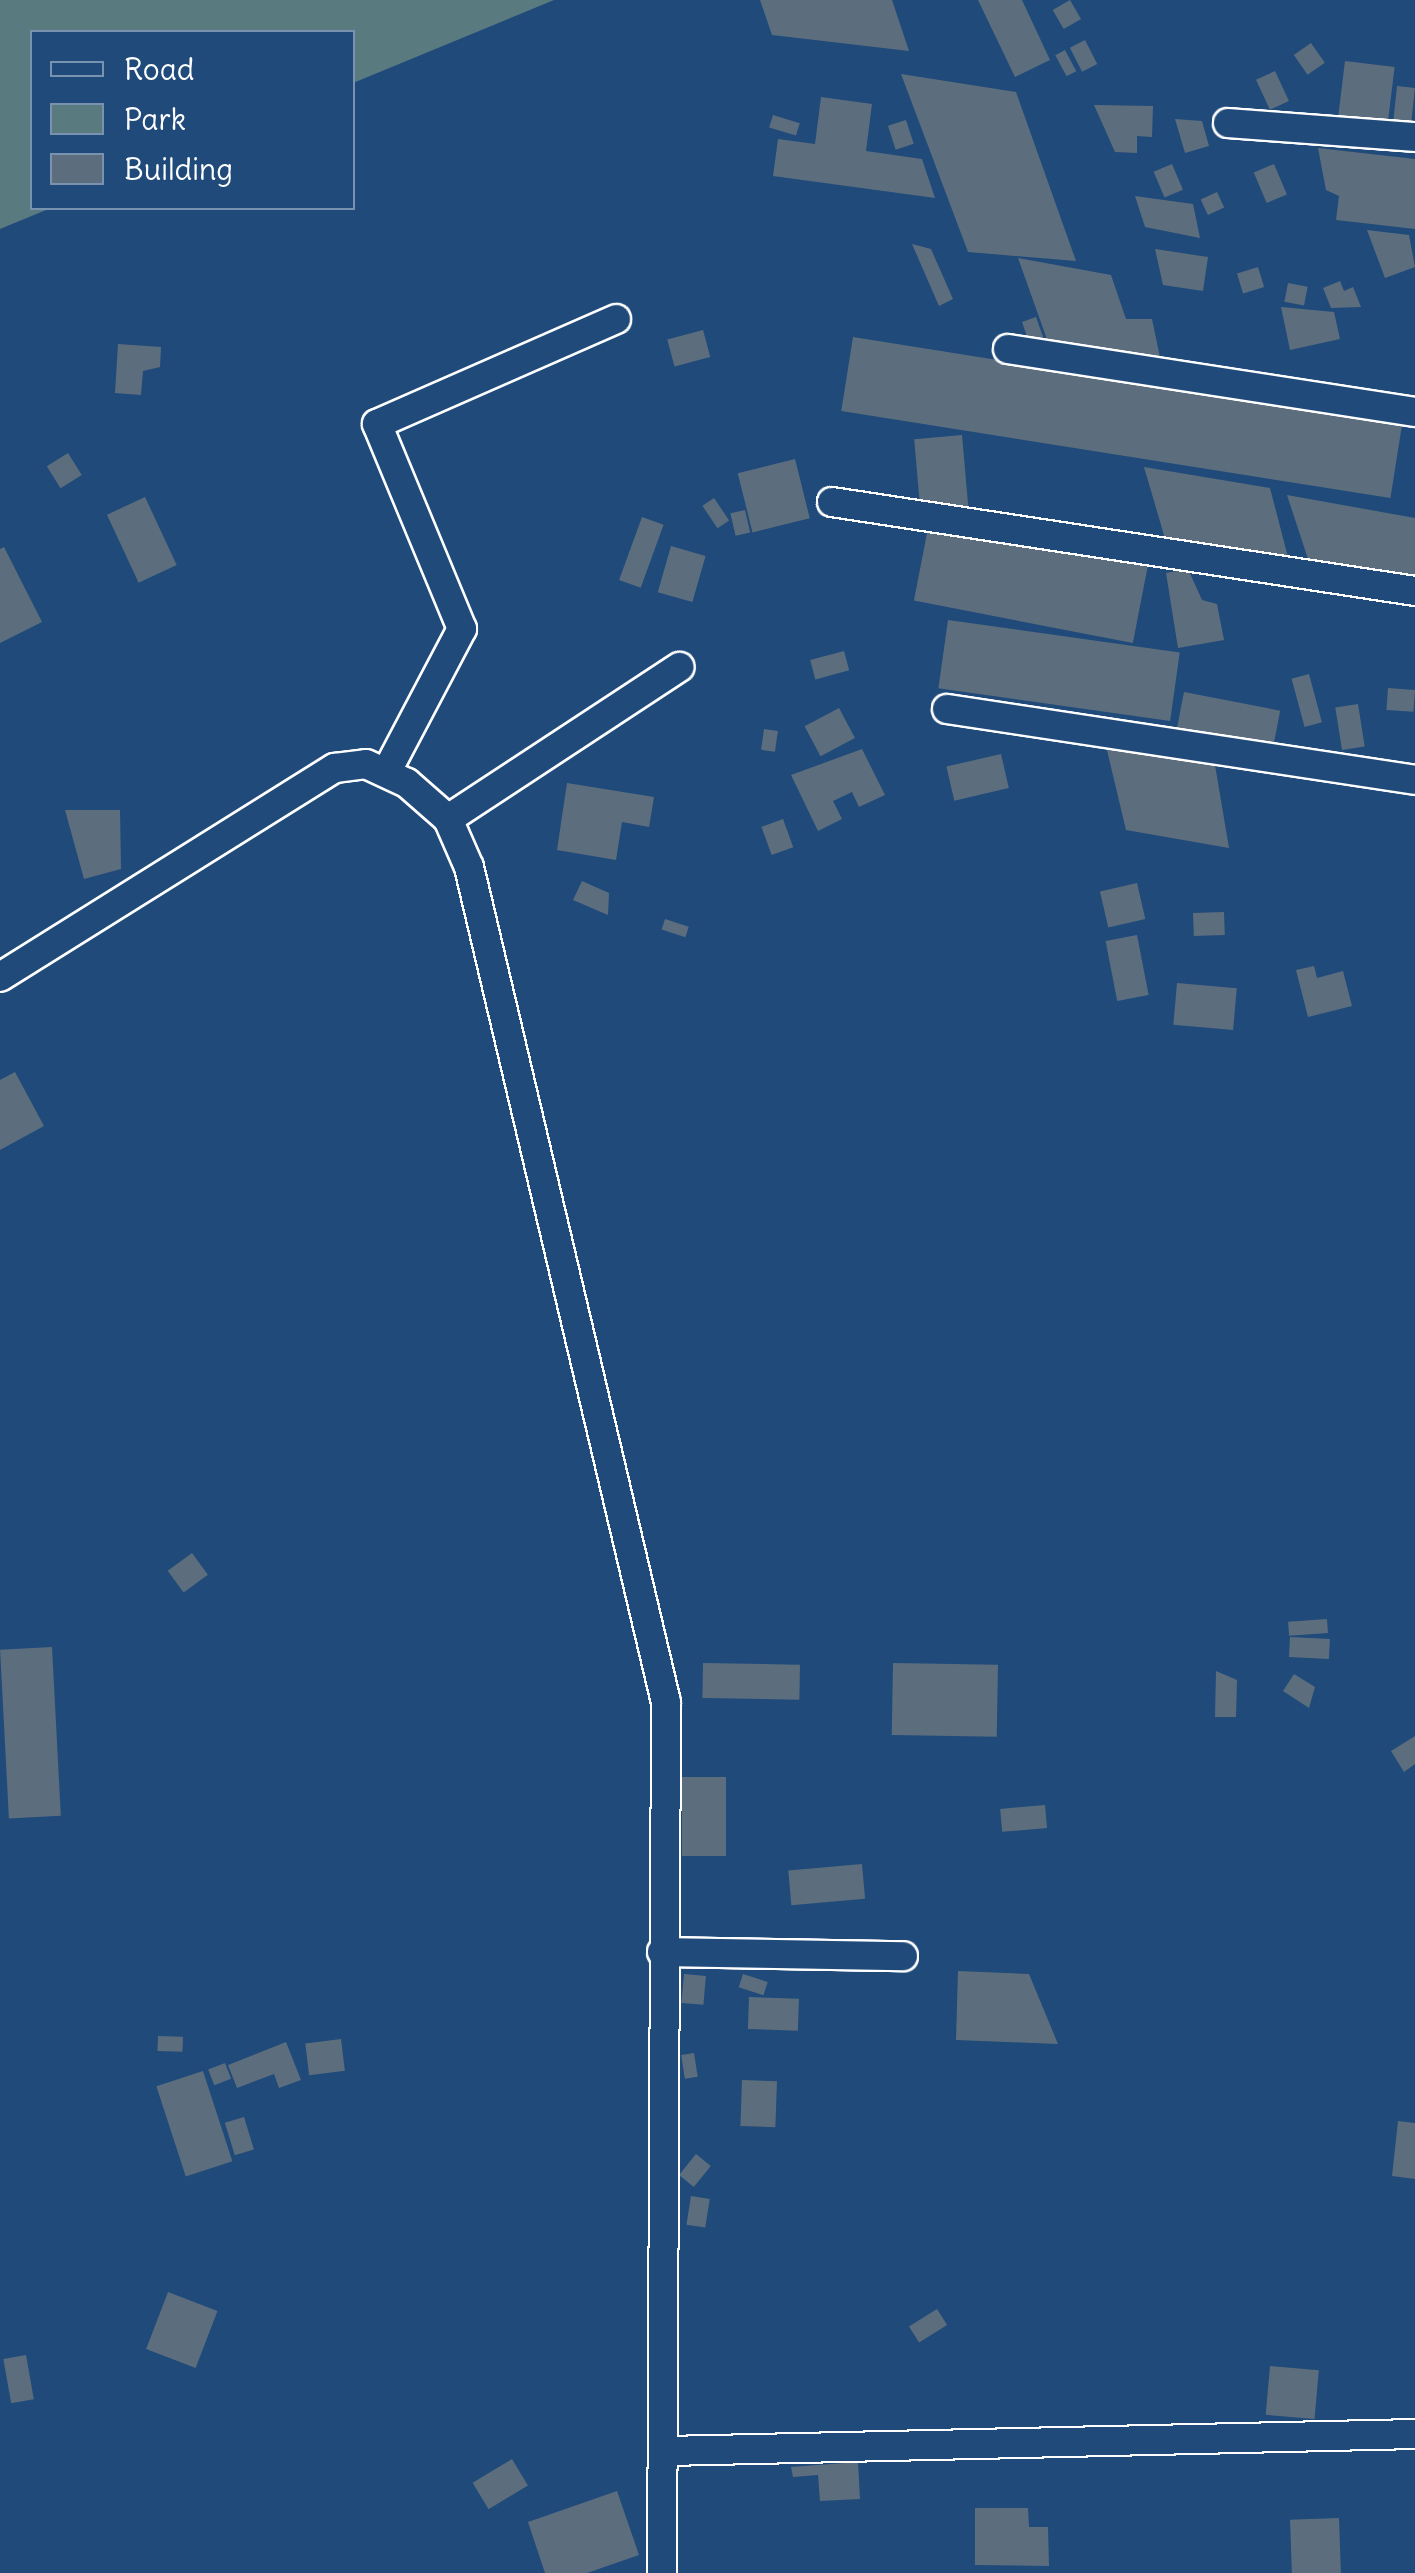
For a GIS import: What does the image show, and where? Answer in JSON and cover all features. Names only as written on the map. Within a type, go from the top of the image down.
[{"type":"street","points":[[1228,123],[1415,138]]},
{"type":"street","points":[[387,771],[462,629],[377,424],[616,319]]},
{"type":"street","points":[[1008,349],[1415,412]]},
{"type":"street","points":[[832,502],[1415,591]]},
{"type":"street","points":[[448,819],[679,668]]},
{"type":"street","points":[[947,709],[1415,780]]},
{"type":"street","points":[[0,977],[334,768],[387,771],[448,819],[468,867],[651,1618],[666,1702],[662,1952],[667,2450],[662,2573]]},
{"type":"street","points":[[662,1952],[903,1956]]},
{"type":"street","points":[[667,2450],[1415,2434]]},
{"type":"green space","points":[[0,0],[554,0],[355,82],[355,30],[30,30],[30,210],[46,210],[0,229]]},
{"type":"building","points":[[760,0],[892,0],[909,51],[772,35]]},
{"type":"building","points":[[978,0],[1022,0],[1050,60],[1015,77]]},
{"type":"building","points":[[1070,0],[1081,19],[1064,29],[1053,10]]},
{"type":"building","points":[[1085,40],[1097,64],[1082,72],[1070,48]]},
{"type":"building","points":[[1311,43],[1325,63],[1308,75],[1294,55]]},
{"type":"building","points":[[1065,50],[1076,71],[1067,76],[1055,55]]},
{"type":"building","points":[[1345,61],[1395,67],[1388,123],[1338,117]]},
{"type":"building","points":[[1275,71],[1289,101],[1270,110],[1256,80]]},
{"type":"building","points":[[901,74],[1016,92],[1076,261],[968,252]]},
{"type":"building","points":[[1397,86],[1415,88],[1410,132],[1392,130]]},
{"type":"building","points":[[821,97],[872,104],[866,151],[922,159],[935,198],[773,176],[778,139],[815,144]]},
{"type":"building","points":[[1094,105],[1153,106],[1152,137],[1137,136],[1137,153],[1115,152]]},
{"type":"building","points":[[773,115],[800,123],[796,136],[769,127]]},
{"type":"building","points":[[1175,119],[1202,121],[1209,146],[1185,153]]},
{"type":"building","points":[[906,120],[914,144],[896,150],[888,126]]},
{"type":"building","points":[[1318,148],[1415,159],[1415,229],[1336,220],[1339,196],[1326,190]]},
{"type":"building","points":[[1172,164],[1183,190],[1165,198],[1154,172]]},
{"type":"building","points":[[1274,164],[1287,194],[1267,203],[1254,173]]},
{"type":"building","points":[[1217,192],[1224,207],[1208,215],[1201,200]]},
{"type":"building","points":[[1135,196],[1193,204],[1200,238],[1145,227]]},
{"type":"building","points":[[1367,230],[1409,235],[1415,267],[1385,278]]},
{"type":"building","points":[[912,244],[931,249],[953,299],[939,306]]},
{"type":"building","points":[[1155,249],[1208,257],[1203,291],[1163,285]]},
{"type":"building","points":[[1018,258],[1111,275],[1126,319],[1152,319],[1161,362],[1049,345]]},
{"type":"building","points":[[1258,267],[1264,287],[1243,294],[1237,273]]},
{"type":"building","points":[[1340,281],[1344,291],[1353,287],[1361,307],[1331,308],[1323,288]]},
{"type":"building","points":[[1288,283],[1308,287],[1304,305],[1284,302]]},
{"type":"building","points":[[1281,307],[1334,312],[1340,339],[1290,350]]},
{"type":"building","points":[[1036,317],[1046,345],[1030,345],[1022,322]]},
{"type":"building","points":[[703,330],[710,357],[675,367],[667,340]]},
{"type":"building","points":[[853,337],[1402,424],[1390,498],[841,411]]},
{"type":"building","points":[[118,344],[161,347],[160,367],[143,371],[141,395],[115,393]]},
{"type":"building","points":[[962,435],[968,506],[920,510],[914,439]]},
{"type":"building","points":[[68,453],[82,475],[61,488],[47,466]]},
{"type":"building","points":[[795,459],[810,518],[753,532],[738,473]]},
{"type":"building","points":[[1144,467],[1270,488],[1289,561],[1166,542]]},
{"type":"building","points":[[1287,495],[1415,518],[1415,578],[1310,565]]},
{"type":"building","points":[[145,497],[177,565],[139,583],[107,515]]},
{"type":"building","points":[[714,498],[729,520],[717,528],[702,506]]},
{"type":"building","points":[[745,510],[750,532],[736,536],[730,513]]},
{"type":"building","points":[[642,517],[664,525],[641,588],[619,580]]},
{"type":"building","points":[[929,523],[1148,566],[1133,643],[914,601]]},
{"type":"building","points":[[671,546],[706,556],[692,602],[658,592]]},
{"type":"building","points":[[4,547],[42,622],[0,643],[0,549]]},
{"type":"building","points":[[1188,569],[1202,600],[1217,604],[1224,640],[1178,648],[1166,573]]},
{"type":"building","points":[[948,620],[1180,653],[1170,721],[938,688]]},
{"type":"building","points":[[844,651],[849,670],[815,679],[810,660]]},
{"type":"building","points":[[1309,674],[1322,722],[1305,727],[1292,679]]},
{"type":"building","points":[[1388,688],[1415,690],[1413,712],[1386,710]]},
{"type":"building","points":[[1184,692],[1280,711],[1273,750],[1176,731]]},
{"type":"building","points":[[1358,704],[1365,746],[1342,750],[1335,708]]},
{"type":"building","points":[[839,708],[855,738],[821,756],[805,726]]},
{"type":"building","points":[[764,729],[778,731],[775,752],[761,750]]},
{"type":"building","points":[[1106,746],[1214,759],[1229,848],[1126,830]]},
{"type":"building","points":[[862,749],[885,795],[859,807],[852,792],[833,801],[842,819],[818,831],[791,775]]},
{"type":"building","points":[[1001,754],[1009,788],[954,801],[946,767]]},
{"type":"building","points":[[567,783],[654,797],[649,827],[622,822],[616,860],[557,850]]},
{"type":"building","points":[[65,810],[120,810],[121,869],[84,879]]},
{"type":"building","points":[[783,819],[793,847],[772,855],[761,827]]},
{"type":"building","points":[[582,881],[609,893],[608,915],[573,900]]},
{"type":"building","points":[[1137,883],[1145,919],[1108,928],[1100,892]]},
{"type":"building","points":[[1224,912],[1225,935],[1194,936],[1193,913]]},
{"type":"building","points":[[665,919],[689,927],[685,937],[662,929]]},
{"type":"building","points":[[1137,935],[1149,995],[1117,1001],[1106,941]]},
{"type":"building","points":[[1314,966],[1317,978],[1343,971],[1352,1006],[1308,1017],[1296,970]]},
{"type":"building","points":[[1177,983],[1237,988],[1233,1030],[1173,1025]]},
{"type":"building","points":[[15,1072],[44,1126],[0,1150],[0,1080]]},
{"type":"building","points":[[192,1553],[208,1575],[184,1592],[168,1571]]},
{"type":"building","points":[[1327,1619],[1328,1633],[1289,1636],[1288,1622]]},
{"type":"building","points":[[1290,1637],[1330,1639],[1329,1659],[1289,1657]]},
{"type":"building","points":[[52,1647],[61,1816],[9,1818],[0,1650]]},
{"type":"building","points":[[703,1663],[800,1665],[799,1700],[702,1698]]},
{"type":"building","points":[[893,1663],[998,1665],[997,1737],[892,1735]]},
{"type":"building","points":[[1216,1671],[1237,1680],[1236,1717],[1215,1717]]},
{"type":"building","points":[[1294,1674],[1315,1687],[1309,1708],[1283,1691]]},
{"type":"building","points":[[1415,1736],[1415,1764],[1404,1772],[1391,1751]]},
{"type":"building","points":[[682,1777],[726,1777],[726,1856],[682,1856]]},
{"type":"building","points":[[1045,1805],[1047,1828],[1002,1832],[1000,1809]]},
{"type":"building","points":[[862,1864],[865,1899],[791,1905],[788,1870]]},
{"type":"building","points":[[958,1971],[1029,1974],[1058,2044],[956,2040]]},
{"type":"building","points":[[684,1974],[706,1976],[703,2005],[681,2003]]},
{"type":"building","points":[[743,1974],[768,1982],[763,1995],[739,1987]]},
{"type":"building","points":[[749,1997],[799,1999],[798,2031],[748,2029]]},
{"type":"building","points":[[158,2036],[183,2037],[182,2052],[157,2051]]},
{"type":"building","points":[[341,2039],[345,2071],[309,2075],[305,2043]]},
{"type":"building","points":[[286,2042],[301,2080],[279,2088],[274,2074],[237,2088],[228,2065]]},
{"type":"building","points":[[694,2053],[698,2077],[685,2079],[681,2055]]},
{"type":"building","points":[[225,2063],[231,2079],[214,2085],[208,2069]]},
{"type":"building","points":[[203,2071],[232,2161],[186,2176],[156,2086]]},
{"type":"building","points":[[742,2080],[777,2081],[775,2127],[740,2126]]},
{"type":"building","points":[[244,2117],[254,2150],[235,2155],[225,2123]]},
{"type":"building","points":[[1398,2121],[1415,2123],[1415,2179],[1392,2176]]},
{"type":"building","points":[[696,2154],[711,2166],[694,2187],[679,2175]]},
{"type":"building","points":[[691,2196],[710,2199],[705,2228],[686,2225]]},
{"type":"building","points":[[168,2292],[217,2311],[196,2368],[146,2349]]},
{"type":"building","points":[[937,2309],[947,2325],[919,2343],[909,2326]]},
{"type":"building","points":[[26,2355],[34,2399],[11,2403],[3,2359]]},
{"type":"building","points":[[1270,2366],[1319,2370],[1315,2419],[1266,2415]]},
{"type":"building","points":[[512,2459],[528,2486],[489,2509],[473,2483]]},
{"type":"building","points":[[858,2462],[860,2499],[820,2501],[818,2475],[793,2477],[791,2467]]},
{"type":"building","points":[[617,2491],[639,2555],[587,2573],[545,2573],[528,2522]]},
{"type":"building","points":[[975,2508],[1028,2508],[1029,2527],[1048,2527],[1049,2566],[975,2565]]},
{"type":"building","points":[[1339,2518],[1341,2573],[1292,2573],[1290,2520]]}]
